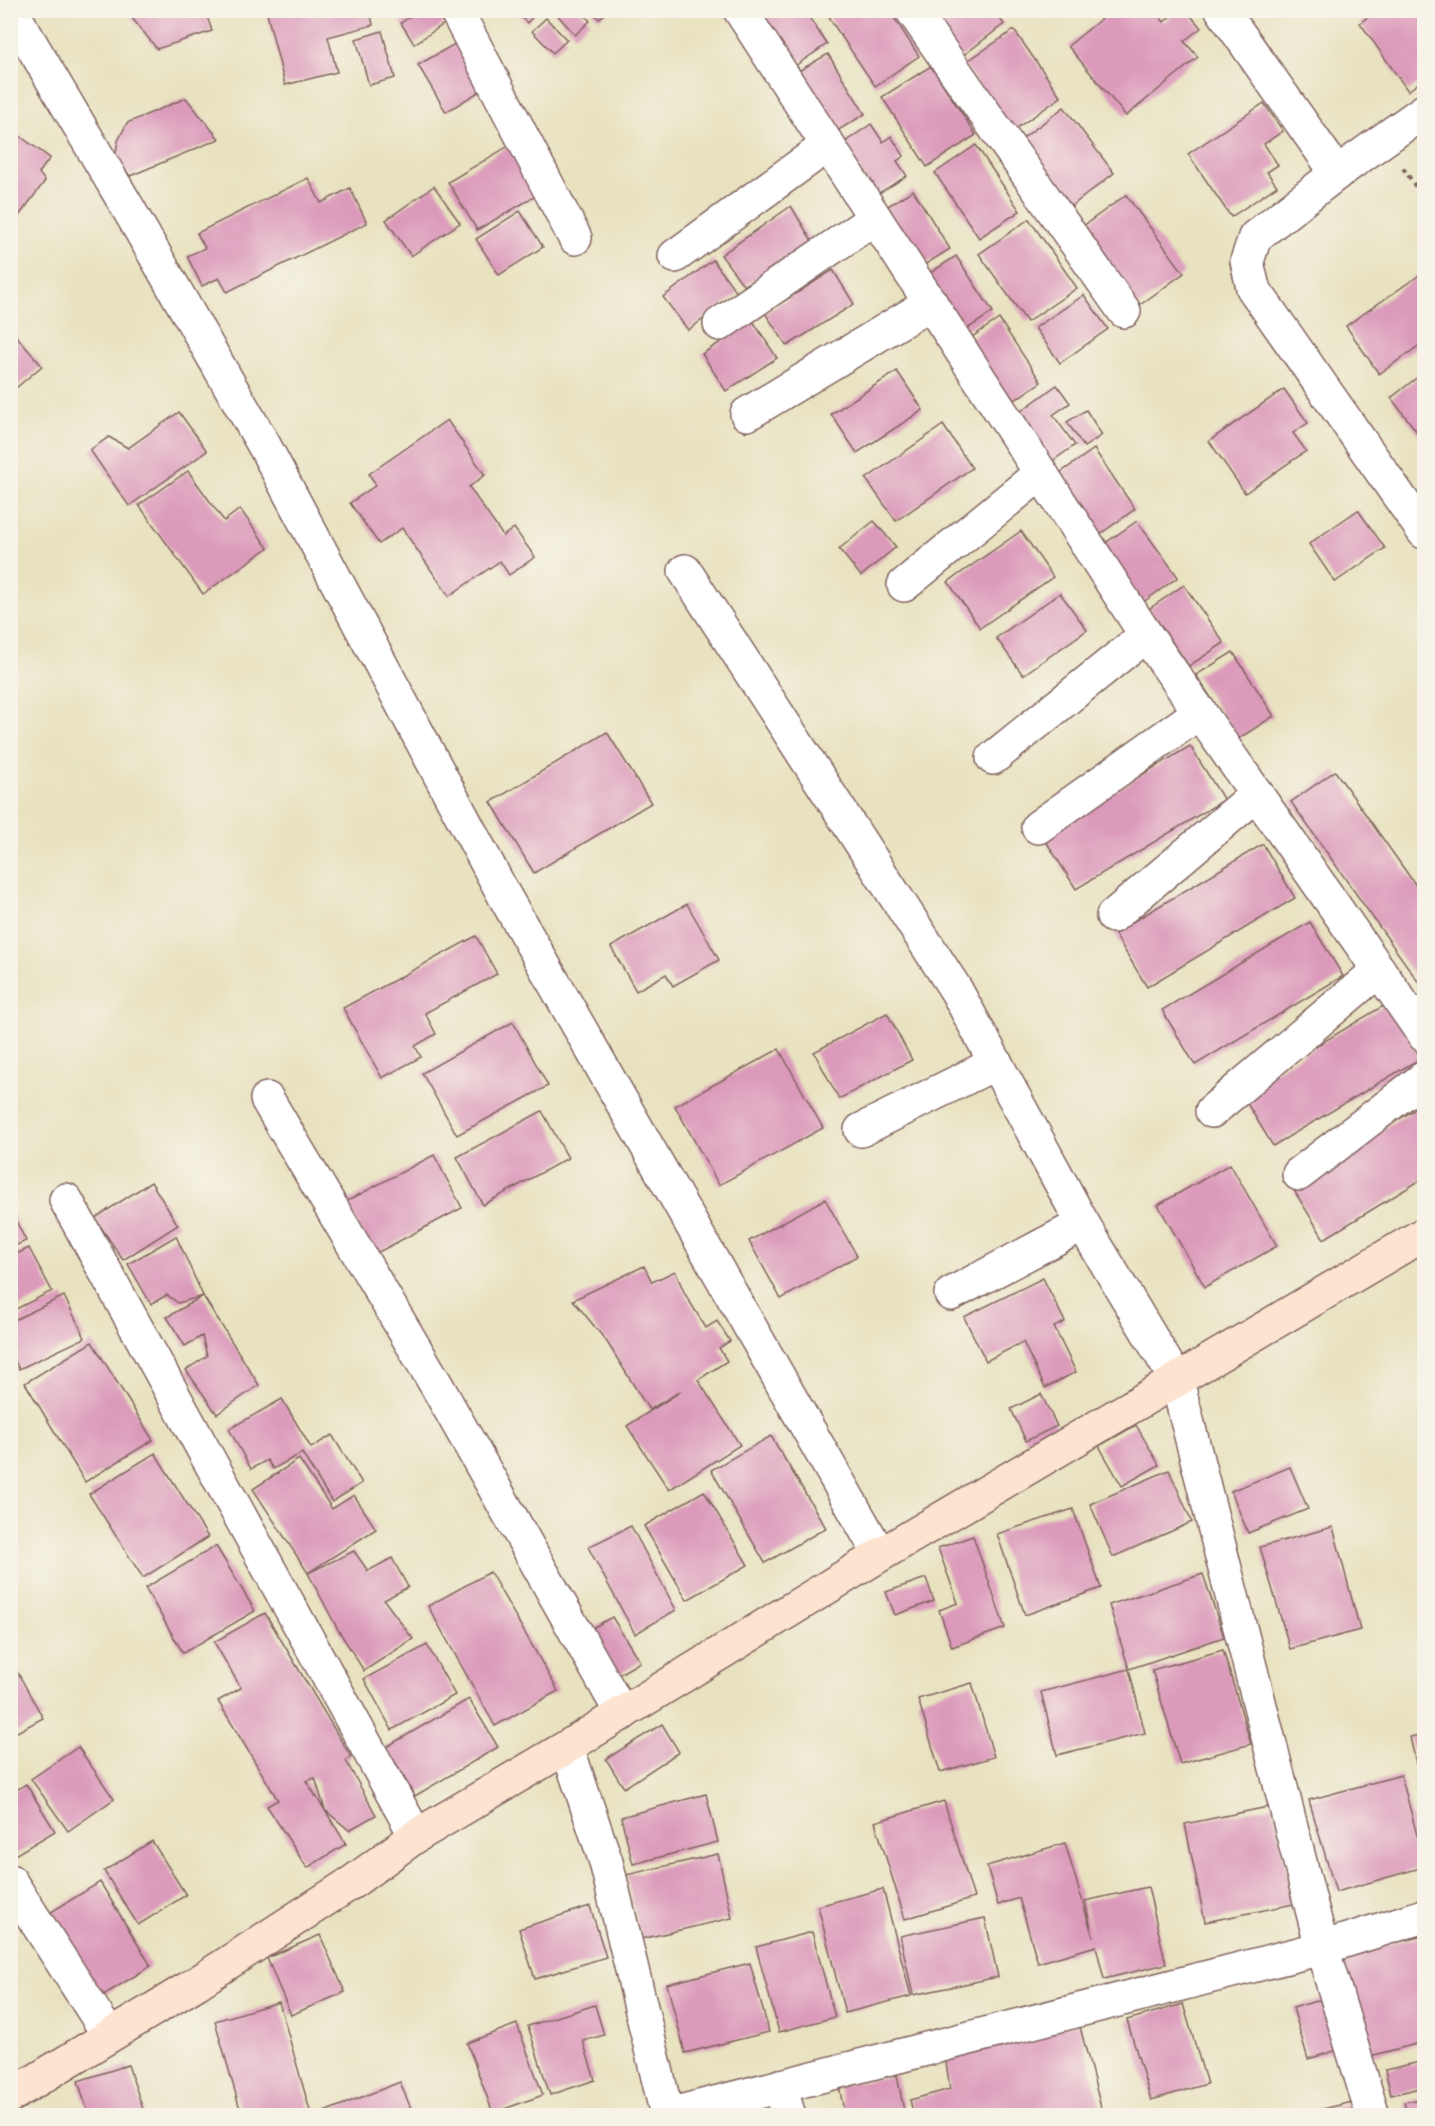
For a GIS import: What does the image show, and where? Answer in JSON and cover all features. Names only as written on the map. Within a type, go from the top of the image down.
[{"type":"street","points":[[11,10],[265,447],[504,897],[880,1555]]},
{"type":"street","points":[[456,10],[575,238]]},
{"type":"street","points":[[740,10],[1146,634],[1425,1035]]},
{"type":"street","points":[[912,10],[1124,311]]},
{"type":"street","points":[[1222,10],[1337,173]]},
{"type":"street","points":[[1425,111],[1337,173],[1255,237],[1247,261],[1253,288],[1425,532]]},
{"type":"street","points":[[675,256],[828,145]]},
{"type":"street","points":[[720,324],[876,218]]},
{"type":"street","points":[[747,414],[931,303]]},
{"type":"street","points":[[904,585],[1041,473]]},
{"type":"street","points":[[685,571],[956,990],[1083,1224],[1178,1381],[1322,1948],[1373,2115]]},
{"type":"street","points":[[993,758],[1146,634]]},
{"type":"street","points":[[1038,827],[1200,712]]},
{"type":"street","points":[[1113,916],[1257,794]]},
{"type":"street","points":[[1212,1111],[1378,970]]},
{"type":"street","points":[[861,1130],[996,1063]]},
{"type":"street","points":[[1299,1174],[1425,1078]]},
{"type":"street","points":[[267,1099],[437,1386],[622,1714]]},
{"type":"street","points":[[66,1200],[416,1836]]},
{"type":"street","points":[[951,1293],[1083,1224]]},
{"type":"street","points":[[10,2096],[197,1983],[294,1921],[416,1836],[622,1714],[880,1555],[1425,1234]]},
{"type":"street","points":[[567,1747],[606,1862],[665,2115],[784,2101],[1322,1948],[1425,1916]]},
{"type":"street","points":[[10,1881],[109,2035]]},
{"type":"building","points":[[131,10],[205,10],[212,31],[157,49],[128,13]]},
{"type":"building","points":[[266,10],[370,10],[373,25],[328,37],[337,72],[285,85]]},
{"type":"building","points":[[419,10],[436,10],[444,24],[414,44],[401,23]]},
{"type":"building","points":[[514,10],[539,10],[527,23]]},
{"type":"building","points":[[553,10],[580,10],[590,21],[575,35]]},
{"type":"building","points":[[591,10],[609,10],[599,19]]},
{"type":"building","points":[[752,10],[804,10],[827,44],[792,68]]},
{"type":"building","points":[[840,10],[889,10],[919,56],[875,86],[829,18]]},
{"type":"building","points":[[925,10],[993,10],[1004,24],[960,58]]},
{"type":"building","points":[[1112,10],[1154,10],[1164,22],[1177,10],[1186,10],[1201,28],[1184,41],[1198,57],[1126,116],[1068,46]]},
{"type":"building","points":[[1377,10],[1424,10],[1424,79],[1408,91],[1360,23]]},
{"type":"building","points":[[546,18],[567,40],[553,53],[532,31]]},
{"type":"building","points":[[1014,30],[1061,97],[1011,132],[963,64]]},
{"type":"building","points":[[382,31],[395,78],[369,85],[356,39]]},
{"type":"building","points":[[458,42],[485,88],[446,112],[418,65]]},
{"type":"building","points":[[828,54],[865,114],[832,134],[795,73]]},
{"type":"building","points":[[931,66],[976,135],[927,167],[882,97]]},
{"type":"building","points":[[186,98],[219,139],[130,176],[115,157],[118,141],[127,123]]},
{"type":"building","points":[[1264,103],[1283,131],[1264,144],[1278,165],[1267,172],[1277,186],[1231,217],[1188,154]]},
{"type":"building","points":[[1064,107],[1114,173],[1069,208],[1018,142]]},
{"type":"building","points":[[871,124],[883,142],[891,136],[904,156],[897,161],[907,176],[876,195],[842,144]]},
{"type":"building","points":[[10,129],[50,158],[39,173],[45,181],[10,228]]},
{"type":"building","points":[[517,141],[546,190],[477,230],[448,182]]},
{"type":"building","points":[[976,145],[1020,211],[979,238],[935,173]]},
{"type":"building","points":[[308,178],[321,203],[350,188],[367,223],[227,292],[219,278],[202,286],[187,256],[205,248],[197,233]]},
{"type":"building","points":[[434,186],[460,223],[411,256],[386,220]]},
{"type":"building","points":[[913,190],[950,249],[916,270],[880,211]]},
{"type":"building","points":[[1126,195],[1184,273],[1137,307],[1079,229]]},
{"type":"building","points":[[791,206],[812,241],[744,286],[721,255]]},
{"type":"building","points":[[520,211],[543,247],[499,275],[476,239]]},
{"type":"building","points":[[1029,219],[1077,288],[1027,322],[979,254]]},
{"type":"building","points":[[956,256],[993,312],[961,333],[924,277]]},
{"type":"building","points":[[713,260],[738,294],[688,330],[663,297]]},
{"type":"building","points":[[833,270],[854,304],[787,346],[765,313]]},
{"type":"building","points":[[1424,272],[1424,342],[1379,374],[1346,326]]},
{"type":"building","points":[[1084,295],[1108,329],[1060,363],[1035,328]]},
{"type":"building","points":[[999,319],[1041,382],[1006,406],[963,343]]},
{"type":"building","points":[[753,321],[777,358],[726,391],[702,354]]},
{"type":"building","points":[[10,329],[42,366],[10,393]]},
{"type":"building","points":[[897,371],[923,410],[857,453],[831,414]]},
{"type":"building","points":[[1424,372],[1424,441],[1391,398]]},
{"type":"building","points":[[1057,385],[1070,403],[1053,415],[1075,445],[1051,462],[1017,414]]},
{"type":"building","points":[[1284,389],[1308,423],[1293,433],[1306,451],[1245,493],[1209,441]]},
{"type":"building","points":[[1086,410],[1102,435],[1084,447],[1067,422]]},
{"type":"building","points":[[179,412],[207,451],[129,506],[90,450],[109,437],[128,448]]},
{"type":"building","points":[[447,420],[485,475],[469,487],[503,536],[514,528],[535,557],[509,575],[500,561],[449,596],[402,528],[379,544],[350,503],[376,485],[369,474]]},
{"type":"building","points":[[943,425],[972,468],[896,521],[866,479]]},
{"type":"building","points":[[1094,449],[1135,509],[1096,537],[1053,478]]},
{"type":"building","points":[[188,471],[224,521],[240,509],[268,548],[203,594],[139,505]]},
{"type":"building","points":[[1358,510],[1385,548],[1335,582],[1309,544]]},
{"type":"building","points":[[874,521],[896,547],[861,576],[839,549]]},
{"type":"building","points":[[1137,521],[1178,577],[1142,603],[1101,546]]},
{"type":"building","points":[[1021,531],[1053,577],[980,628],[948,582]]},
{"type":"building","points":[[1184,585],[1224,643],[1189,666],[1149,609]]},
{"type":"building","points":[[1060,593],[1087,630],[1023,675],[996,638]]},
{"type":"building","points":[[1233,652],[1274,716],[1238,739],[1196,675]]},
{"type":"building","points":[[607,732],[651,803],[534,873],[491,802]]},
{"type":"building","points":[[1190,746],[1224,800],[1076,889],[1042,835]]},
{"type":"building","points":[[1335,771],[1424,897],[1424,990],[1291,802]]},
{"type":"building","points":[[1263,844],[1295,898],[1147,987],[1114,933]]},
{"type":"building","points":[[687,904],[719,960],[673,986],[666,974],[636,991],[611,947]]},
{"type":"building","points":[[1310,922],[1343,976],[1195,1065],[1162,1010]]},
{"type":"building","points":[[476,936],[497,974],[425,1013],[436,1034],[415,1046],[421,1057],[382,1078],[343,1008]]},
{"type":"building","points":[[1388,1003],[1421,1058],[1273,1146],[1240,1092]]},
{"type":"building","points":[[887,1013],[912,1060],[839,1099],[814,1052]]},
{"type":"building","points":[[513,1022],[548,1086],[457,1135],[422,1073]]},
{"type":"building","points":[[779,1049],[823,1128],[719,1185],[675,1106]]},
{"type":"building","points":[[1424,1104],[1424,1178],[1324,1239],[1290,1184]]},
{"type":"building","points":[[542,1111],[568,1158],[483,1205],[457,1157]]},
{"type":"building","points":[[434,1155],[462,1208],[373,1255],[345,1202]]},
{"type":"building","points":[[1230,1164],[1277,1246],[1205,1287],[1158,1205]]},
{"type":"building","points":[[151,1182],[178,1225],[123,1260],[95,1218]]},
{"type":"building","points":[[825,1199],[857,1256],[781,1299],[749,1241]]},
{"type":"building","points":[[10,1209],[26,1241],[10,1248]]},
{"type":"building","points":[[176,1236],[203,1296],[178,1303],[167,1295],[151,1304],[128,1264]]},
{"type":"building","points":[[29,1248],[52,1291],[10,1312],[10,1257]]},
{"type":"building","points":[[644,1266],[652,1282],[675,1271],[685,1294],[706,1328],[717,1321],[730,1341],[719,1348],[727,1361],[698,1380],[740,1445],[669,1490],[627,1426],[681,1391],[649,1410],[607,1342],[573,1300]]},
{"type":"building","points":[[1043,1278],[1065,1322],[1054,1327],[1076,1372],[1045,1388],[1023,1342],[986,1361],[964,1317]]},
{"type":"building","points":[[64,1296],[85,1338],[19,1369],[10,1351],[10,1322]]},
{"type":"building","points":[[203,1296],[259,1385],[217,1414],[186,1370],[207,1356],[202,1336],[185,1346],[167,1317]]},
{"type":"building","points":[[92,1342],[153,1440],[85,1482],[25,1383]]},
{"type":"building","points":[[1041,1394],[1057,1426],[1026,1441],[1011,1409]]},
{"type":"building","points":[[282,1399],[311,1448],[332,1435],[362,1483],[332,1502],[302,1453],[273,1469],[267,1460],[251,1469],[229,1429]]},
{"type":"building","points":[[1136,1425],[1159,1465],[1122,1486],[1099,1446]]},
{"type":"building","points":[[771,1436],[826,1528],[765,1563],[711,1470]]},
{"type":"building","points":[[155,1453],[208,1537],[143,1578],[89,1494]]},
{"type":"building","points":[[299,1459],[332,1509],[354,1495],[376,1529],[308,1573],[253,1489]]},
{"type":"building","points":[[1290,1467],[1308,1509],[1248,1533],[1231,1491]]},
{"type":"building","points":[[1169,1470],[1192,1522],[1113,1557],[1090,1504]]},
{"type":"building","points":[[704,1491],[748,1565],[687,1600],[644,1526]]},
{"type":"building","points":[[1073,1509],[1101,1588],[1025,1615],[997,1534]]},
{"type":"building","points":[[631,1526],[676,1610],[635,1634],[588,1547]]},
{"type":"building","points":[[1333,1527],[1360,1630],[1290,1649],[1260,1547]]},
{"type":"building","points":[[973,1536],[1005,1628],[952,1647],[939,1610],[958,1603],[938,1548]]},
{"type":"building","points":[[216,1546],[255,1611],[183,1653],[145,1588]]},
{"type":"building","points":[[354,1551],[368,1571],[392,1558],[408,1587],[384,1600],[413,1639],[364,1671],[337,1628],[308,1573]]},
{"type":"building","points":[[490,1572],[558,1691],[495,1726],[428,1606]]},
{"type":"building","points":[[1203,1574],[1224,1637],[1129,1669],[1109,1605]]},
{"type":"building","points":[[926,1578],[934,1601],[895,1615],[886,1592]]},
{"type":"building","points":[[265,1613],[351,1757],[346,1761],[376,1815],[349,1830],[325,1810],[315,1778],[306,1781],[346,1844],[307,1868],[267,1806],[278,1800],[218,1701],[241,1688],[214,1642]]},
{"type":"building","points":[[612,1617],[640,1662],[613,1678],[585,1632]]},
{"type":"building","points":[[427,1645],[455,1695],[392,1730],[364,1679]]},
{"type":"building","points":[[1223,1650],[1251,1744],[1180,1764],[1152,1670]]},
{"type":"building","points":[[14,1666],[43,1718],[10,1736],[10,1667]]},
{"type":"building","points":[[1129,1669],[1145,1733],[1057,1755],[1041,1692]]},
{"type":"building","points":[[972,1683],[994,1757],[940,1772],[918,1699]]},
{"type":"building","points":[[469,1699],[498,1747],[415,1796],[386,1747]]},
{"type":"building","points":[[662,1724],[679,1752],[624,1788],[606,1759]]},
{"type":"building","points":[[1424,1734],[1424,1780],[1420,1781],[1410,1737]]},
{"type":"building","points":[[78,1747],[114,1799],[68,1831],[31,1779]]},
{"type":"building","points":[[1401,1775],[1424,1867],[1336,1892],[1309,1800]]},
{"type":"building","points":[[26,1784],[55,1831],[10,1858],[10,1794]]},
{"type":"building","points":[[706,1794],[718,1842],[633,1864],[621,1817]]},
{"type":"building","points":[[944,1801],[974,1898],[905,1919],[875,1822]]},
{"type":"building","points":[[1273,1806],[1294,1904],[1205,1922],[1185,1824]]},
{"type":"building","points":[[152,1841],[186,1895],[138,1925],[104,1871]]},
{"type":"building","points":[[1065,1843],[1093,1937],[1085,1901],[1148,1887],[1166,1964],[1104,1979],[1096,1946],[1038,1963],[1019,1898],[998,1905],[987,1866]]},
{"type":"building","points":[[718,1854],[732,1918],[641,1939],[626,1875]]},
{"type":"building","points":[[100,1882],[151,1966],[94,2001],[43,1917]]},
{"type":"building","points":[[883,1889],[911,1996],[845,2013],[818,1906]]},
{"type":"building","points":[[590,1906],[606,1957],[535,1979],[519,1929]]},
{"type":"building","points":[[985,1918],[998,1977],[913,1995],[900,1936]]},
{"type":"building","points":[[812,1932],[835,2017],[779,2032],[756,1947]]},
{"type":"building","points":[[320,1935],[345,1992],[291,2015],[267,1958]]},
{"type":"building","points":[[1424,1936],[1424,2042],[1366,2057],[1338,1955]]},
{"type":"building","points":[[750,1963],[769,2032],[685,2053],[667,1984]]},
{"type":"building","points":[[1323,1999],[1338,2050],[1308,2059],[1293,2008]]},
{"type":"building","points":[[279,2002],[310,2111],[294,2116],[242,2116],[215,2021]]},
{"type":"building","points":[[1183,2004],[1207,2084],[1151,2100],[1127,2020]]},
{"type":"building","points":[[595,2005],[604,2035],[583,2041],[595,2080],[550,2095],[528,2026]]},
{"type":"building","points":[[1079,2023],[1103,2115],[914,2116],[910,2100],[950,2089],[945,2056]]},
{"type":"building","points":[[517,2024],[543,2095],[493,2113],[467,2043]]},
{"type":"building","points":[[1424,2061],[1424,2087],[1391,2095],[1385,2070]]},
{"type":"building","points":[[128,2065],[144,2112],[134,2116],[89,2116],[78,2081]]},
{"type":"building","points":[[897,2075],[905,2116],[845,2116],[839,2086]]},
{"type":"building","points":[[400,2082],[414,2116],[325,2116],[324,2112]]},
{"type":"building","points":[[1424,2098],[1424,2116],[1407,2116],[1404,2102]]},
{"type":"building","points":[[1357,2101],[1361,2116],[1297,2116],[1297,2115]]}]
